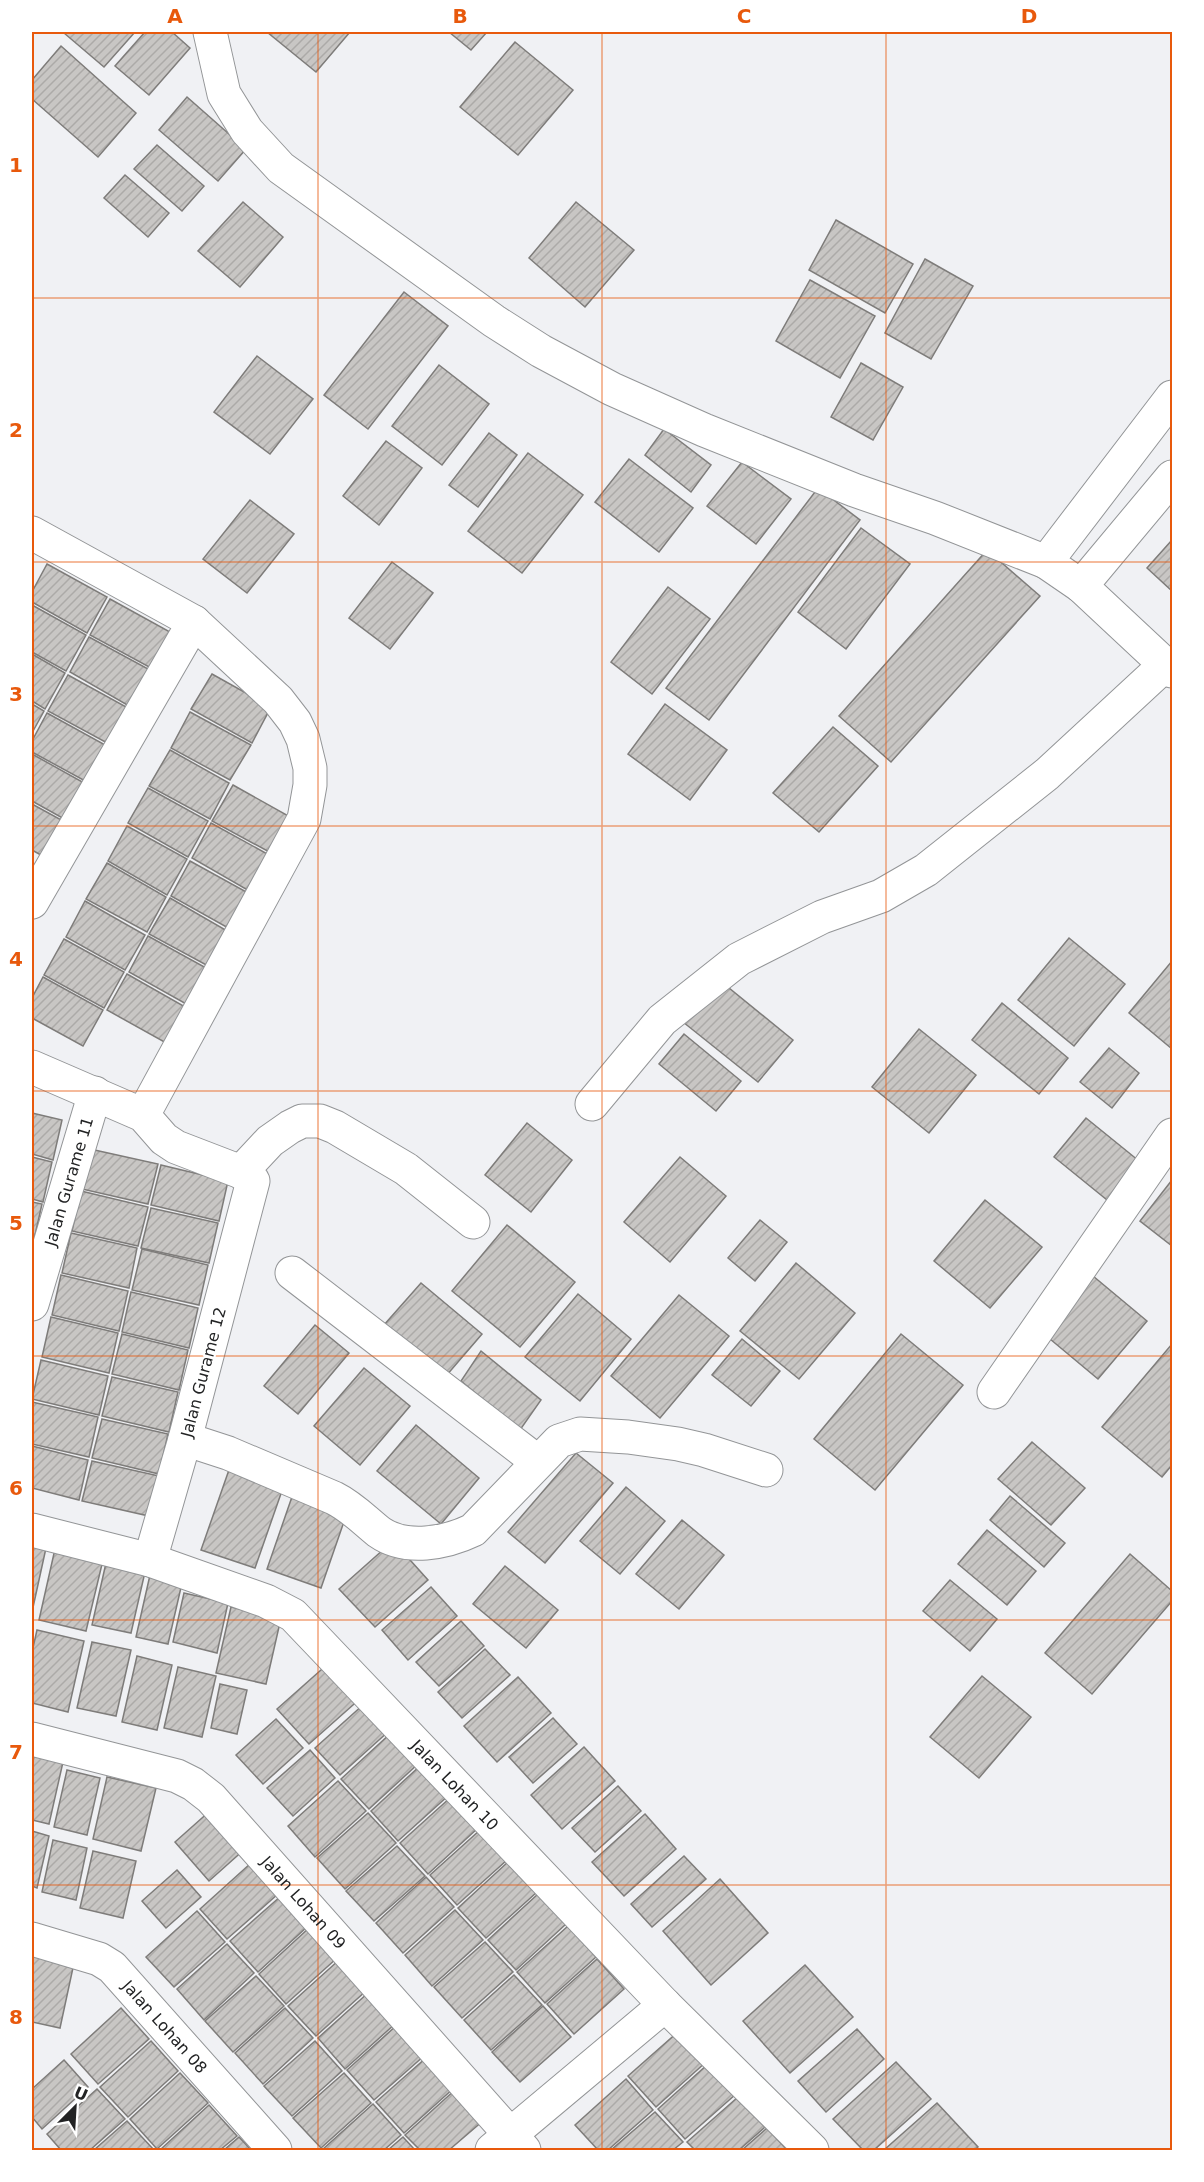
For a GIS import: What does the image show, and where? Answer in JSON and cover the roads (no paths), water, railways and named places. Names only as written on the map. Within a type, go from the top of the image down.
[{"type":"street","points":[[210,32],[224,94],[247,131],[281,168],[494,321],[541,351],[612,389],[854,490],[935,518],[1046,562],[1081,586],[1169,668],[1047,774],[926,870],[881,896],[822,917],[739,959],[663,1020],[592,1104]]},
{"type":"street","points":[[1046,562],[1173,398]]},
{"type":"street","points":[[1081,586],[1173,477]]},
{"type":"street","points":[[32,533],[194,622],[278,700],[295,722],[303,739],[310,768],[310,785],[304,819],[143,1115]]},
{"type":"street","points":[[32,902],[194,622]]},
{"type":"street","points":[[32,1067],[143,1115],[176,1148],[247,1177],[270,1141],[302,1121],[320,1121],[335,1127],[406,1169],[473,1222]]},
{"type":"street","name":"Jalan Gurame 11","points":[[32,1305],[95,1093]]},
{"type":"street","points":[[994,1392],[1173,1135]]},
{"type":"street","name":"Jalan Gurame 12","points":[[150,1560],[185,1439],[247,1177]]},
{"type":"street","points":[[292,1273],[538,1462]]},
{"type":"street","points":[[185,1439],[228,1453],[334,1498],[347,1505],[386,1536],[414,1544],[462,1535],[473,1530],[538,1462],[560,1441],[570,1436],[597,1434],[668,1443],[704,1450],[766,1470]]},
{"type":"street","name":"Jalan Lohan 10","points":[[32,1530],[150,1560],[266,1601],[293,1615],[665,2005],[812,2151]]},
{"type":"street","name":"Jalan Lohan 09","points":[[32,1739],[177,1776],[193,1784],[211,1798],[508,2145]]},
{"type":"street","name":"Jalan Lohan 08","points":[[32,1939],[99,1959],[112,1967],[275,2151]]},
{"type":"street","points":[[508,2145],[665,2005]]}]
